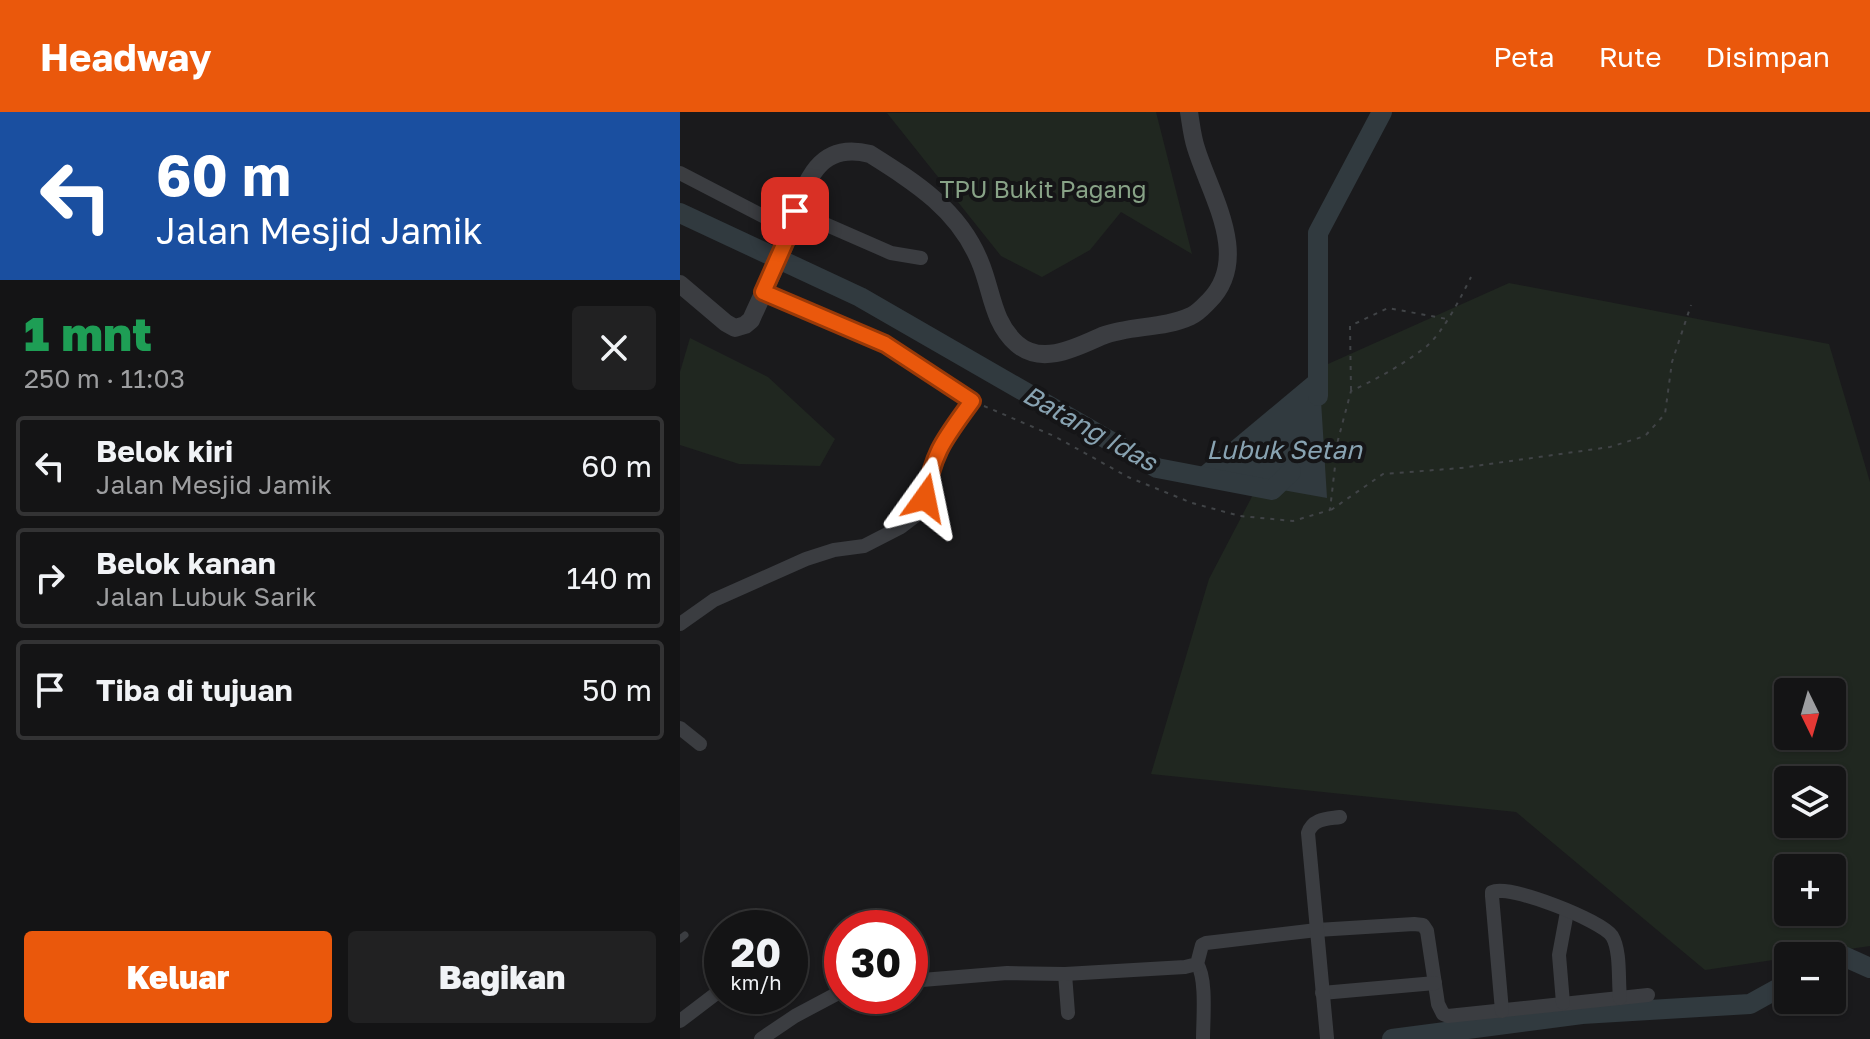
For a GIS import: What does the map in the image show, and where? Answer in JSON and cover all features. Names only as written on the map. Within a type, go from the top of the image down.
[{"type":"street","points":[[680,284],[735,328],[745,325],[751,320],[811,173],[824,161],[843,153],[870,154],[919,184],[956,219],[982,265],[992,303],[1004,330],[1022,348],[1052,355],[1109,334],[1190,316],[1222,286],[1229,264],[1221,213],[1195,147],[1189,112]]},
{"type":"street","points":[[680,173],[788,234]]},
{"type":"street","points":[[795,211],[891,253],[921,258]]},
{"type":"street","points":[[680,624],[714,600],[806,559],[834,550],[864,546],[901,527],[918,514],[941,442],[972,401],[885,344],[764,290]]},
{"type":"street","points":[[680,728],[700,744]]},
{"type":"street","points":[[1327,1038],[1308,833],[1309,828],[1318,821],[1340,817]]},
{"type":"street","points":[[1502,1011],[1492,892],[1497,890],[1508,890],[1605,930],[1612,937],[1620,998]]},
{"type":"street","points":[[1563,1003],[1559,955],[1567,912]]},
{"type":"street","points":[[1197,964],[1202,945],[1206,943],[1317,930],[1423,925],[1427,931],[1440,1009],[1448,1016],[1648,995]]},
{"type":"street","points":[[928,980],[1197,964]]},
{"type":"street","points":[[1197,964],[1202,980],[1203,1039]]},
{"type":"street","points":[[1065,974],[1068,1013]]},
{"type":"street","points":[[1322,993],[1435,983]]},
{"type":"street","points":[[683,1013],[704,1000]]},
{"type":"street","points":[[761,1039],[824,1001]]},
{"type":"path","points":[[1351,391],[1379,378],[1429,344],[1471,277]]},
{"type":"path","points":[[972,401],[1054,436],[1128,477],[1192,503],[1240,516],[1293,521],[1330,510],[1383,474],[1461,468],[1610,447],[1645,436],[1665,414],[1672,362],[1691,305]]},
{"type":"path","points":[[1330,510],[1338,440],[1351,391],[1350,326],[1388,308],[1447,319]]},
{"type":"green space","name":"TPU Bukit Pagang","points":[[1156,112],[1192,254],[1121,212],[1090,250],[1042,277],[1001,256],[887,113]]},
{"type":"green space","points":[[1509,283],[1829,344],[1870,482],[1870,946],[1846,949],[1846,942],[1774,942],[1774,960],[1705,970],[1516,812],[1151,774],[1209,579],[1319,368]]},
{"type":"green space","points":[[690,338],[768,377],[835,439],[820,466],[739,464],[680,445],[680,372]]},
{"type":"water","name":"Lubuk Setan","points":[[1319,368],[1327,498],[1192,474]]},
{"type":"waterway","name":"Batang Idas","points":[[1318,396],[1318,233],[1382,112]]},
{"type":"waterway","name":"Batang Idas","points":[[680,213],[860,297],[1157,468],[1272,490],[1291,472]]},
{"type":"waterway","points":[[1846,957],[1870,968]]},
{"type":"waterway","points":[[1392,1039],[1582,1014],[1750,1004],[1774,991]]},
{"type":"route","points":[[795,211],[787,238],[763,292],[885,344],[972,401],[941,442],[929,475],[925,498]]}]
